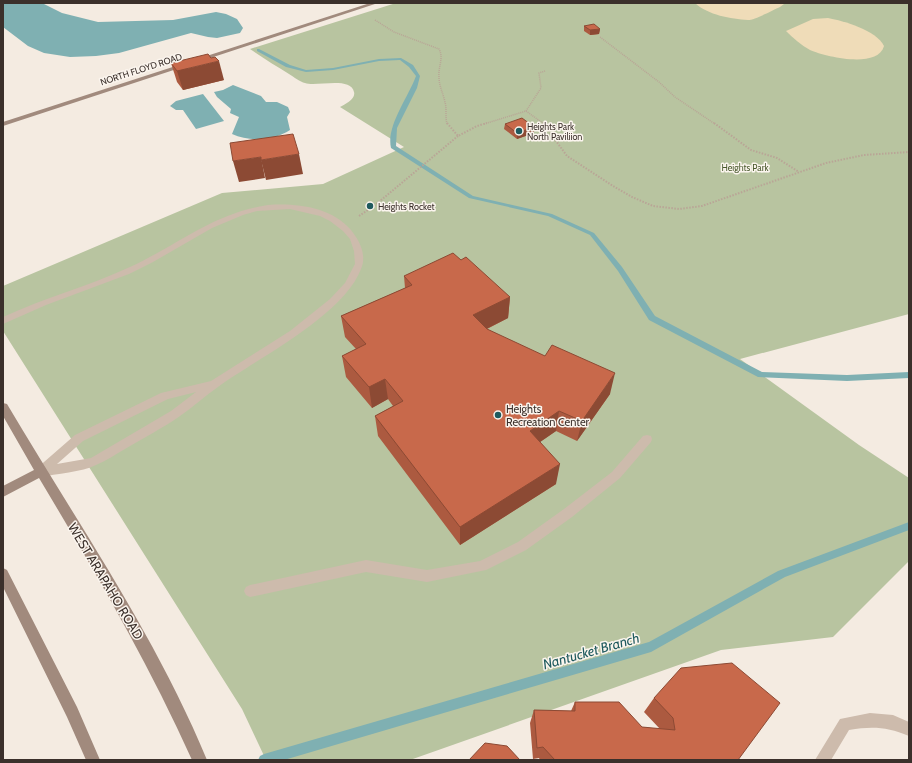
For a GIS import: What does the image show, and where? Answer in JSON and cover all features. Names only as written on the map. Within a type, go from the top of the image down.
[{"type":"street","name":"NORTH FLOYD ROAD","points":[[3,124],[375,3]]},
{"type":"street","name":"WEST ARAPAHO ROAD","points":[[3,408],[151,659],[181,715],[200,760]]},
{"type":"street","points":[[3,492],[40,472]]},
{"type":"street","points":[[3,574],[72,712],[93,760]]},
{"type":"lane","points":[[3,321],[54,298],[133,269],[160,256],[206,227],[231,215],[259,208],[287,207],[313,211],[335,220],[351,233],[359,250],[357,270],[345,289],[325,309],[279,342],[214,384],[175,414],[92,462],[40,472]]},
{"type":"lane","points":[[40,472],[79,438],[164,396],[214,384]]},
{"type":"lane","points":[[250,591],[366,566],[427,576],[482,566],[522,546],[568,513],[616,475],[647,439]]},
{"type":"lane","points":[[822,760],[845,724],[868,719],[896,722],[909,729]]},
{"type":"path","points":[[372,18],[394,32],[439,49],[442,55],[437,73],[441,92],[445,100],[446,122],[448,128],[458,136]]},
{"type":"path","points":[[600,37],[659,82],[675,97],[702,114],[751,150],[777,158],[799,172]]},
{"type":"path","points":[[343,226],[374,206],[458,136],[477,126],[526,111],[534,101],[534,97],[541,88],[539,73],[545,71]]},
{"type":"path","points":[[526,111],[543,123],[568,156],[632,197],[653,206],[678,209],[702,206],[826,163],[864,155],[909,152]]},
{"type":"green space","name":"Heights Park","points":[[396,3],[909,3],[909,314],[740,359],[859,445],[909,478],[909,561],[833,637],[721,650],[410,760],[266,760],[242,709],[3,331],[3,286],[222,193],[323,184],[404,147],[340,107],[350,101],[354,95],[351,87],[347,84],[310,84],[303,82],[250,49]]},
{"type":"sand","points":[[695,3],[784,4],[764,15],[748,20],[734,19],[706,11]]},
{"type":"sand","points":[[828,18],[851,24],[874,35],[884,46],[880,53],[872,57],[862,59],[827,56],[803,46],[786,31],[813,19]]},
{"type":"water","points":[[3,3],[42,3],[62,13],[98,22],[173,20],[216,12],[226,14],[237,19],[243,28],[240,33],[217,38],[191,33],[119,53],[70,57],[44,53],[28,46],[3,27]]},
{"type":"water","points":[[233,85],[261,96],[266,102],[277,102],[288,107],[290,112],[287,117],[290,130],[283,134],[261,139],[239,137],[232,134],[239,117],[230,113],[231,109],[217,97],[214,92],[223,90]]},
{"type":"water","points":[[203,94],[224,121],[196,129],[183,110],[176,110],[170,106],[176,101]]},
{"type":"building","points":[[594,24],[600,29],[590,30],[584,26]]},
{"type":"building","points":[[208,54],[211,58],[215,57],[219,61],[177,71],[171,63]]},
{"type":"building","points":[[522,118],[534,127],[517,133],[505,124]]},
{"type":"building","points":[[293,134],[299,154],[261,160],[261,157],[233,161],[230,143]]},
{"type":"building","name":"Heights Recreation Center","points":[[453,253],[461,260],[466,257],[510,297],[473,315],[487,329],[545,356],[552,345],[615,373],[582,421],[559,411],[530,431],[560,464],[460,527],[375,416],[403,401],[385,379],[369,387],[342,356],[366,344],[341,316],[412,285],[404,276]]},
{"type":"building","points":[[732,663],[780,703],[738,760],[555,760],[543,747],[537,748],[534,710],[575,711],[575,702],[619,702],[642,727],[675,730],[673,718],[654,698],[681,668]]},
{"type":"building","points":[[485,743],[507,746],[520,760],[469,760]]},
{"type":"waterway","points":[[259,50],[288,66],[306,71],[333,69],[379,60],[401,59],[411,66],[418,76],[414,88],[394,128],[393,147],[471,197],[550,215],[592,234],[620,269],[652,318],[761,375],[847,378],[909,375]]},
{"type":"waterway","name":"Nantucket Branch","points":[[264,760],[651,647],[782,574],[909,526]]},
{"type":"place","name":"Heights Park North Paviliion","points":[[519,131]]},
{"type":"place","name":"Heights Rocket","points":[[370,206]]},
{"type":"place","name":"Heights Recreation Center","points":[[498,415]]}]
